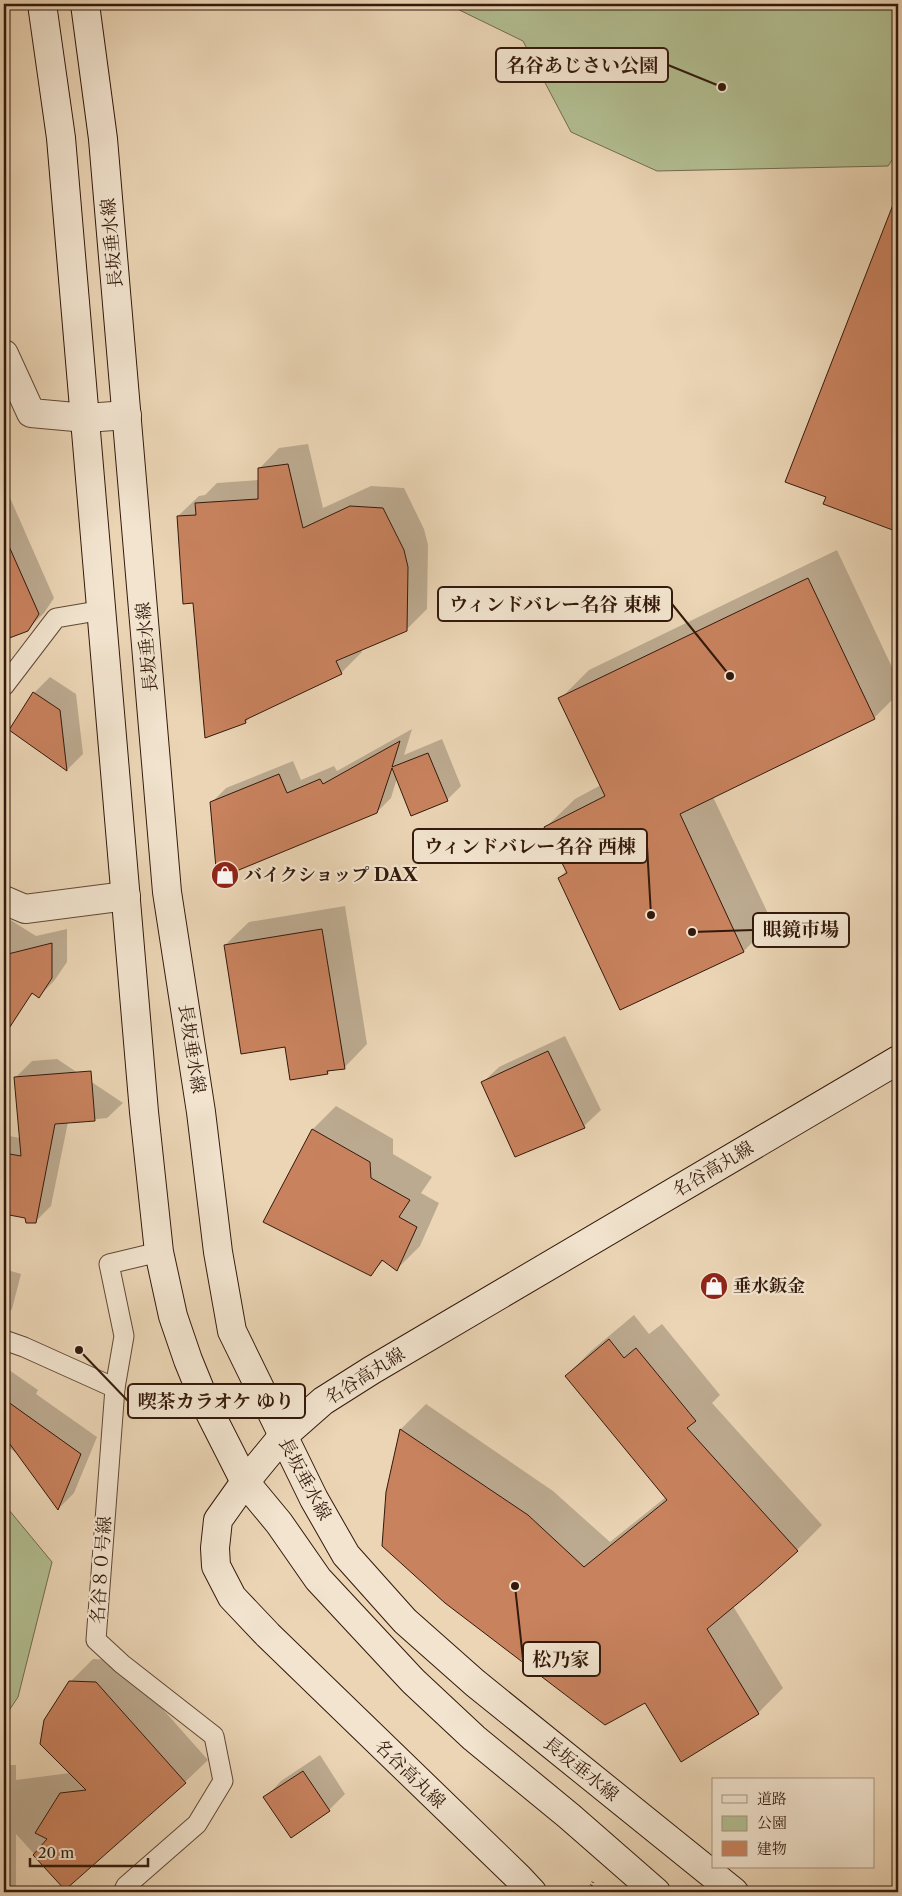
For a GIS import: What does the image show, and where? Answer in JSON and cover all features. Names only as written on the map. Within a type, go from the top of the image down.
[{"type":"main road","points":[[42,4],[60,138],[86,418],[144,1112],[160,1252],[173,1316],[188,1360],[221,1437],[245,1482],[279,1523],[318,1579],[413,1681],[474,1738],[569,1816],[656,1892]]},
{"type":"main road","name":"長坂垂水線","points":[[85,4],[103,139],[167,892],[201,1112],[218,1252],[232,1331],[282,1437],[346,1555],[406,1621],[476,1683],[734,1892]]},
{"type":"main road","points":[[4,354],[31,413],[86,418],[127,415]]},
{"type":"main road","points":[[4,900],[25,909],[126,896]]},
{"type":"main road","name":"名谷高丸線","points":[[532,1892],[268,1635],[232,1597],[216,1566],[215,1548],[218,1520],[245,1482],[282,1437],[323,1401],[372,1370],[898,1060]]},
{"type":"lane","points":[[4,686],[56,618],[102,610]]},
{"type":"lane","name":"名谷８０号線","points":[[122,1892],[126,1886],[197,1824],[223,1781],[214,1736],[122,1664],[96,1640],[115,1388],[124,1336],[109,1264],[160,1252]]},
{"type":"lane","points":[[4,1340],[24,1347],[115,1388]]},
{"type":"path","points":[[588,1892],[594,1881]]},
{"type":"green space","points":[[447,4],[898,4],[898,151],[888,166],[657,171],[571,132],[523,41]]},
{"type":"green space","points":[[4,1504],[52,1562],[18,1697],[4,1718]]},
{"type":"building","points":[[896,197],[898,197],[898,532],[823,504],[826,497],[785,482]]},
{"type":"building","points":[[288,464],[303,528],[350,506],[383,508],[404,550],[408,567],[407,631],[336,661],[342,674],[245,720],[246,723],[205,738],[193,603],[183,604],[177,516],[196,515],[195,503],[258,499],[258,468]]},
{"type":"building","points":[[4,535],[39,614],[28,631],[4,640]]},
{"type":"building","points":[[808,578],[875,719],[680,814],[744,952],[620,1010],[558,878],[567,873],[544,827],[605,796],[558,698]]},
{"type":"building","points":[[33,692],[60,710],[67,771],[9,730]]},
{"type":"building","points":[[400,741],[392,767],[428,753],[448,801],[411,816],[392,768],[377,813],[217,879],[210,802],[279,774],[287,793],[320,779],[323,784]]},
{"type":"building","points":[[322,929],[345,1069],[327,1071],[328,1074],[290,1080],[285,1047],[241,1054],[224,945]]},
{"type":"building","points":[[52,943],[52,978],[39,998],[32,993],[4,1036],[4,955]]},
{"type":"building","points":[[548,1051],[585,1128],[515,1157],[481,1082]]},
{"type":"building","points":[[91,1071],[95,1121],[55,1124],[36,1223],[26,1223],[25,1218],[4,1214],[4,1153],[21,1156],[14,1077]]},
{"type":"building","points":[[312,1129],[370,1162],[371,1178],[410,1200],[399,1217],[417,1227],[397,1271],[382,1260],[371,1276],[263,1222]]},
{"type":"building","points":[[609,1339],[624,1358],[636,1348],[696,1421],[687,1428],[798,1551],[707,1629],[759,1714],[681,1762],[645,1703],[605,1725],[445,1603],[382,1546],[386,1492],[400,1429],[528,1515],[584,1567],[667,1500],[565,1376]]},
{"type":"building","points":[[4,1399],[81,1454],[58,1510],[4,1436]]},
{"type":"building","points":[[69,1681],[96,1682],[186,1783],[65,1890],[33,1855],[47,1839],[35,1833],[60,1793],[86,1790],[40,1744],[44,1720]]},
{"type":"building","points":[[303,1771],[330,1811],[291,1838],[263,1797]]},
{"type":"place","name":"名谷あじさい公園","points":[[722,87]]},
{"type":"place","name":"ウィンドバレー名谷 東棟","points":[[730,676]]},
{"type":"place","name":"バイクショップ DAX","points":[[225,875]]},
{"type":"place","name":"ウィンドバレー名谷 西棟","points":[[651,915]]},
{"type":"place","name":"眼鏡市場","points":[[692,932]]},
{"type":"place","name":"垂水鈑金","points":[[714,1286]]},
{"type":"place","name":"喫茶カラオケ ゆり","points":[[79,1350]]},
{"type":"place","name":"松乃家","points":[[515,1586]]}]
